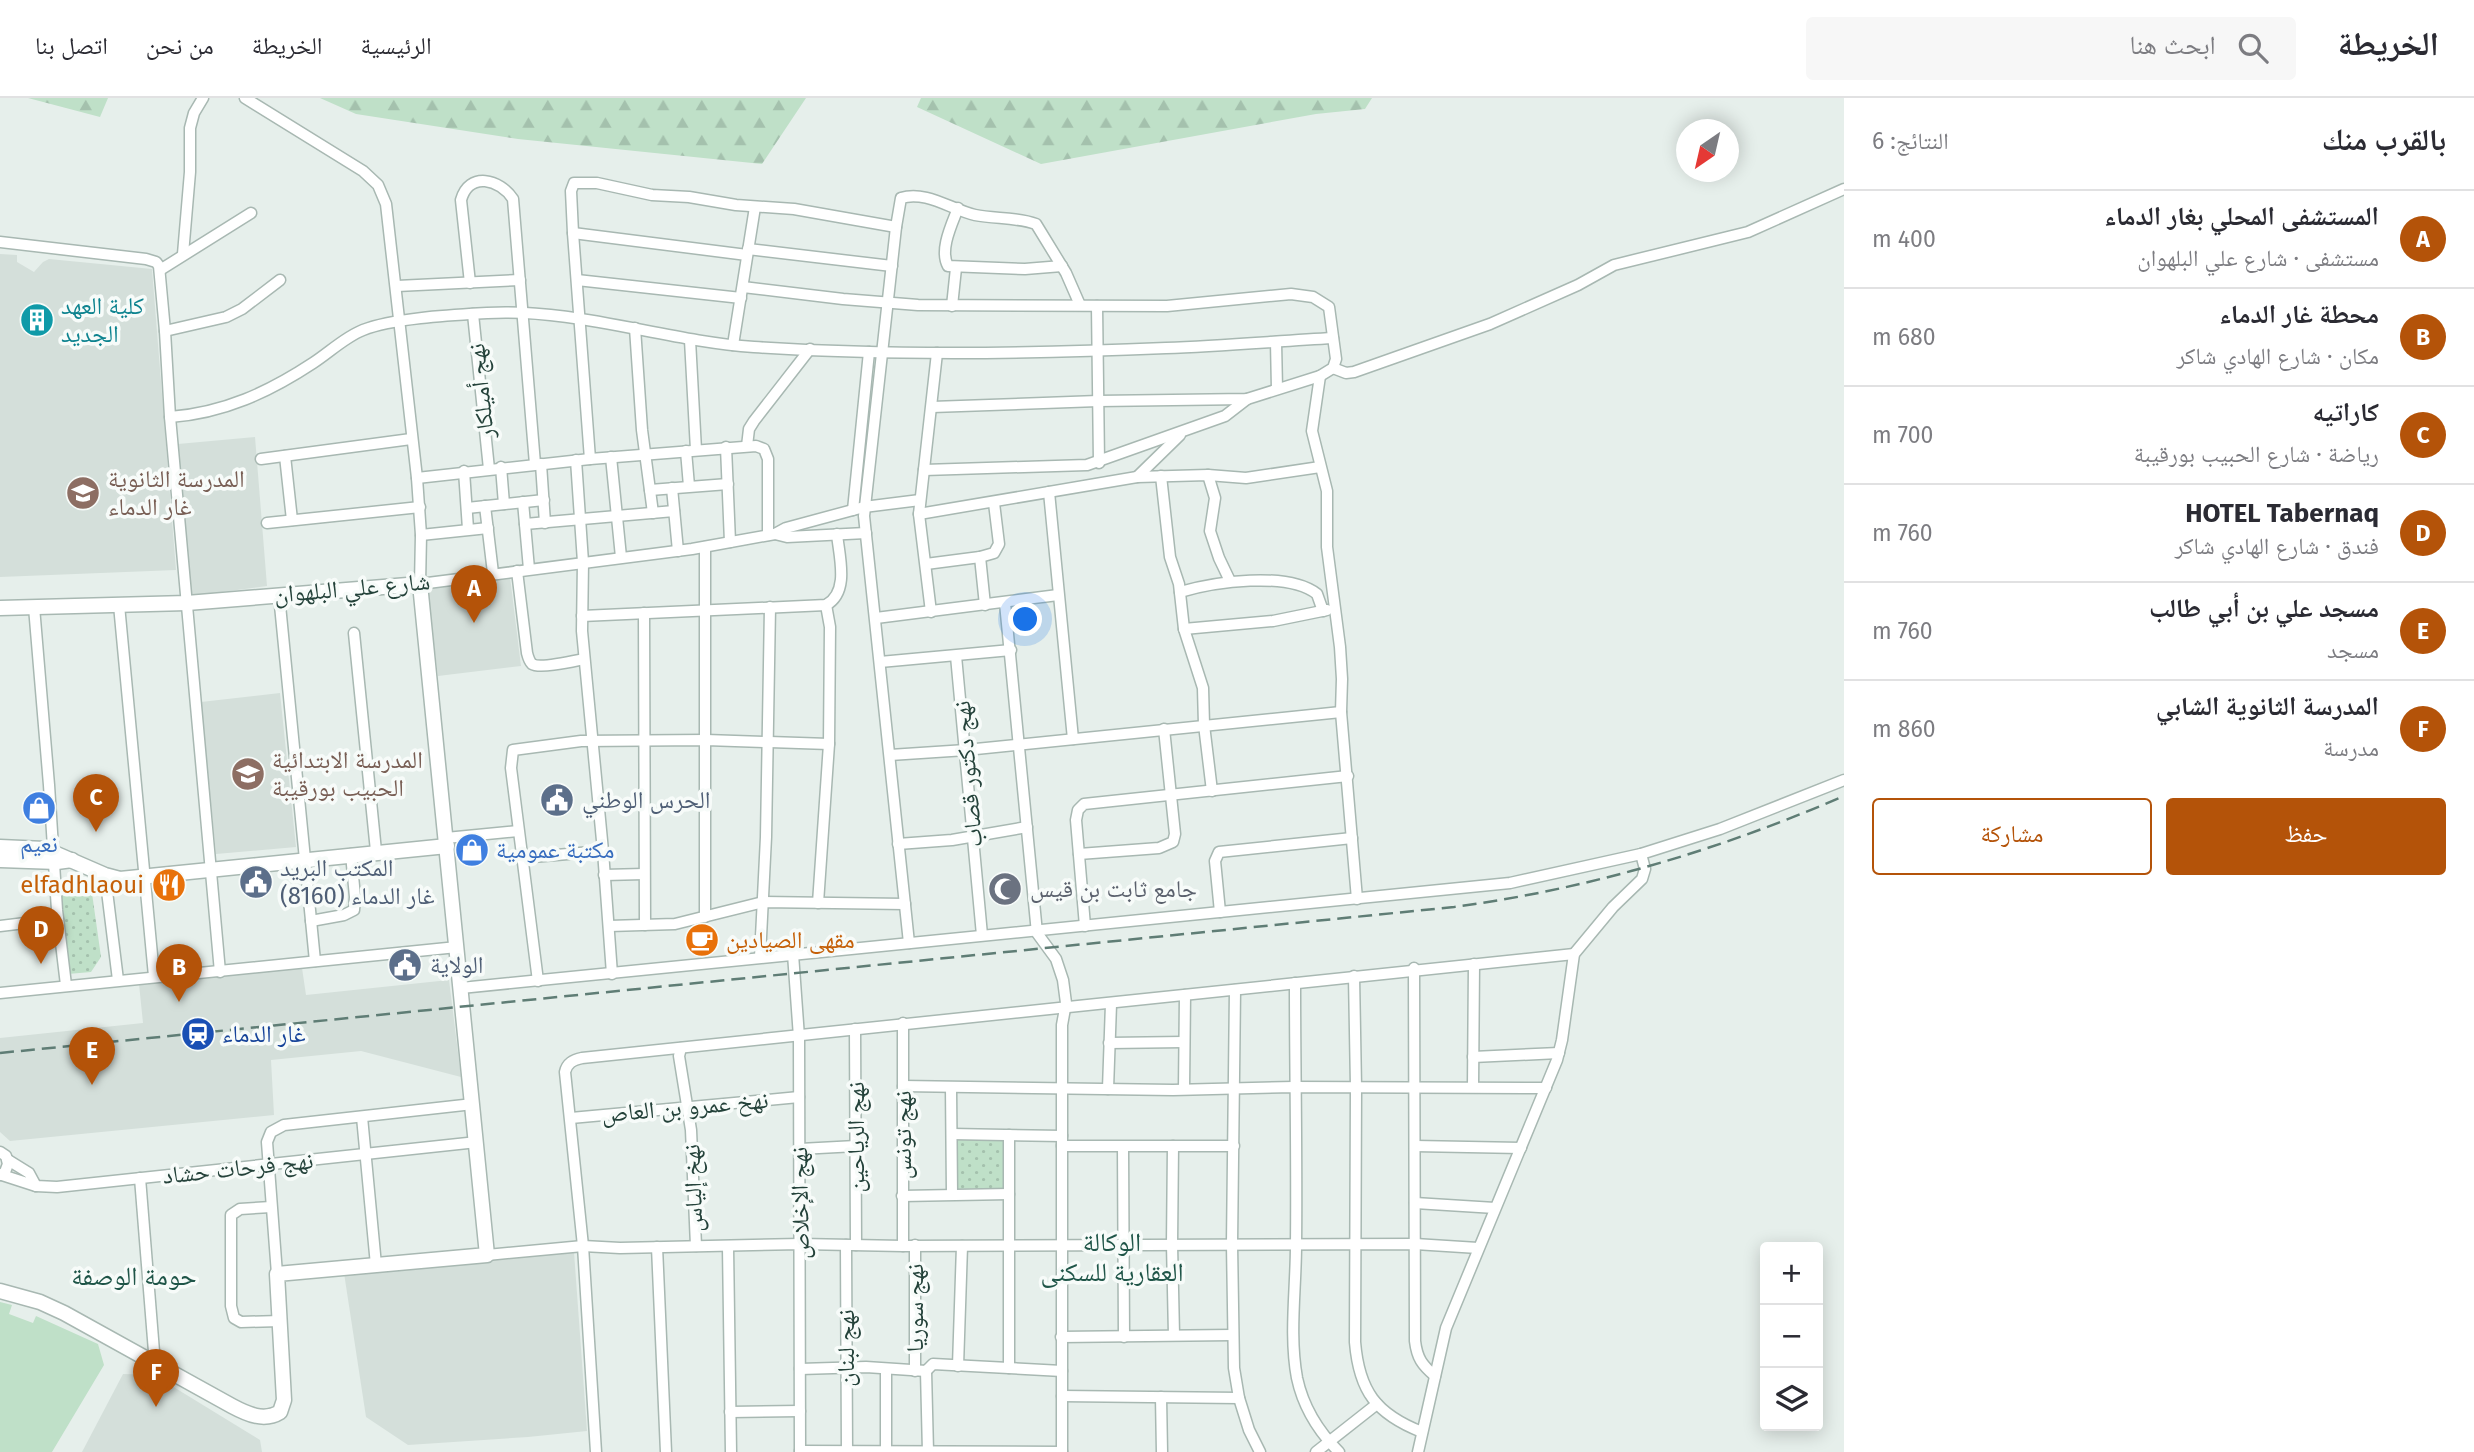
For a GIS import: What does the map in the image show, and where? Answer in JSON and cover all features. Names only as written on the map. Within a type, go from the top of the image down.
[{"type":"street","points":[[183,254],[190,172],[190,128],[194,113],[204,98]]},
{"type":"street","points":[[245,98],[373,178],[386,204],[420,507],[421,583],[488,1255]]},
{"type":"street","points":[[470,283],[461,200],[470,183],[478,181],[504,189],[513,199],[545,523]]},
{"type":"street","points":[[590,459],[573,233],[572,185],[576,182],[597,183],[652,195],[794,209],[896,227]]},
{"type":"street","points":[[1333,368],[1346,373],[1354,372],[1490,324],[1578,285],[1614,265],[1748,232],[1844,189]]},
{"type":"street","points":[[858,509],[883,353],[899,204],[903,197],[930,200],[974,215],[1036,224],[1062,266],[1080,305]]},
{"type":"street","points":[[733,345],[755,206]]},
{"type":"street","points":[[958,208],[945,257],[948,266],[1025,269],[1062,266]]},
{"type":"street","points":[[160,270],[251,213]]},
{"type":"street","points":[[573,233],[892,266]]},
{"type":"street","points":[[0,243],[146,259],[156,262],[160,270],[170,417],[220,972]]},
{"type":"street","points":[[952,306],[956,268]]},
{"type":"street","points":[[166,331],[226,317],[242,309],[280,280]]},
{"type":"street","points":[[397,286],[520,280]]},
{"type":"street","points":[[577,280],[952,306],[1201,304],[1303,295],[1313,297],[1329,307],[1336,359],[1333,368],[1320,376],[1247,400],[1225,416],[1099,463],[1064,467],[924,470]]},
{"type":"street","points":[[1097,306],[1099,463]]},
{"type":"street","points":[[170,417],[201,414],[239,403],[299,372],[355,333],[379,324],[473,314],[579,318],[690,340],[733,345],[883,353],[1098,350],[1333,338]]},
{"type":"street","name":"نهج أميلكار","points":[[473,314],[495,468],[504,503]]},
{"type":"street","points":[[635,328],[642,430],[653,513]]},
{"type":"street","points":[[689,486],[690,340]]},
{"type":"street","points":[[1276,342],[1277,389]]},
{"type":"street","points":[[747,446],[748,434],[754,421],[810,349]]},
{"type":"street","points":[[869,352],[858,509],[866,533],[876,618],[909,943]]},
{"type":"street","points":[[930,612],[919,514],[937,353]]},
{"type":"street","points":[[1320,376],[1312,431],[1327,491],[1327,547],[1342,679],[1341,712],[1357,899]]},
{"type":"street","points":[[932,407],[1098,401],[1247,400]]},
{"type":"street","points":[[1137,477],[1184,430]]},
{"type":"street","points":[[261,459],[411,439]]},
{"type":"street","points":[[417,478],[576,460],[747,446],[764,449],[768,459],[771,535],[787,537],[866,533]]},
{"type":"street","points":[[726,447],[730,542]]},
{"type":"street","points":[[285,456],[292,520]]},
{"type":"street","points":[[611,457],[621,557]]},
{"type":"street","points":[[576,460],[583,562],[584,659],[612,974]]},
{"type":"street","points":[[919,514],[1137,477],[1208,475],[1246,478],[1320,467]]},
{"type":"street","points":[[464,471],[468,529]]},
{"type":"street","points":[[1208,475],[1215,498],[1210,531],[1230,581]]},
{"type":"street","points":[[1161,476],[1170,557],[1180,592],[1184,629],[1200,673],[1212,791]]},
{"type":"street","points":[[650,490],[728,484]]},
{"type":"street","points":[[672,488],[678,551]]},
{"type":"street","points":[[1049,492],[1073,739]]},
{"type":"street","points":[[467,508],[544,500]]},
{"type":"street","name":"شارع علي البلهوان","points":[[0,608],[187,603],[421,583],[705,547],[771,535],[786,528],[858,509],[920,500]]},
{"type":"street","points":[[523,502],[530,569]]},
{"type":"street","points":[[926,564],[994,553],[999,544],[994,503]]},
{"type":"street","points":[[485,506],[492,573]]},
{"type":"street","points":[[267,523],[420,507]]},
{"type":"street","points":[[524,524],[674,511]]},
{"type":"street","points":[[421,536],[488,528]]},
{"type":"street","points":[[582,616],[826,605],[834,600],[840,588],[837,534]]},
{"type":"street","points":[[705,547],[705,917]]},
{"type":"street","points":[[980,557],[985,605]]},
{"type":"street","points":[[517,571],[527,653],[531,662],[544,665],[584,659]]},
{"type":"street","points":[[1180,592],[1230,581],[1296,584],[1317,594],[1323,611]]},
{"type":"street","points":[[279,595],[315,961]]},
{"type":"street","points":[[876,618],[1058,595]]},
{"type":"street","points":[[800,1451],[1062,1452],[1062,1025],[1065,988],[1053,953],[1036,930],[1005,603]]},
{"type":"street","points":[[119,605],[154,976]]},
{"type":"street","points":[[818,903],[829,744],[830,627],[826,605]]},
{"type":"street","points":[[34,607],[49,785],[52,856],[66,985]]},
{"type":"street","points":[[760,957],[764,902],[769,607]]},
{"type":"street","points":[[1184,629],[1273,621],[1335,608]]},
{"type":"street","points":[[644,613],[645,925]]},
{"type":"street","points":[[354,633],[376,851]]},
{"type":"street","points":[[880,662],[1011,650]]},
{"type":"street","name":"نهج دكتور قصاب","points":[[956,656],[982,935]]},
{"type":"street","points":[[890,755],[966,750],[1341,712]]},
{"type":"street","points":[[1079,854],[1169,845],[1175,834],[1164,729]]},
{"type":"street","points":[[538,981],[511,768],[513,750],[569,742],[706,740],[829,744]]},
{"type":"street","points":[[1085,926],[1077,814],[1084,804],[1348,776]]},
{"type":"street","points":[[461,988],[1510,883],[1641,854],[1720,830],[1844,780]]},
{"type":"street","points":[[898,844],[1027,827]]},
{"type":"street","points":[[0,860],[52,856],[72,860],[105,875],[120,878],[305,860],[518,831]]},
{"type":"street","points":[[1220,912],[1215,861],[1219,852],[1352,838]]},
{"type":"street","points":[[0,847],[36,847],[52,856]]},
{"type":"street","points":[[522,858],[603,851]]},
{"type":"street","points":[[311,921],[344,915],[354,910],[351,854]]},
{"type":"street","points":[[1418,1452],[1446,1328],[1559,1053],[1566,1021],[1574,954],[1612,907],[1642,879],[1645,869],[1641,854]]},
{"type":"street","points":[[604,875],[644,874]]},
{"type":"street","points":[[105,875],[118,980]]},
{"type":"street","points":[[609,926],[675,923],[764,902],[905,904]]},
{"type":"street","points":[[0,926],[58,919]]},
{"type":"street","points":[[0,993],[457,947]]},
{"type":"street","name":"نهج الإخلاص","points":[[793,954],[799,1037],[800,1451]]},
{"type":"street","points":[[596,1452],[583,1246],[565,1072],[572,1061],[903,1023],[1295,984],[1414,968],[1574,954]]},
{"type":"street","points":[[1473,1087],[1474,964]]},
{"type":"street","points":[[1414,968],[1416,1350],[1423,1366],[1435,1376]]},
{"type":"street","points":[[1354,976],[1357,1366],[1363,1382],[1377,1404],[1398,1423],[1422,1432]]},
{"type":"street","points":[[1295,984],[1294,1353],[1298,1381],[1308,1409],[1329,1442],[1339,1452]]},
{"type":"street","points":[[1235,990],[1232,1335],[1239,1398],[1249,1430],[1260,1452]]},
{"type":"street","points":[[1184,1090],[1185,995]]},
{"type":"street","points":[[1108,1089],[1111,1004]]},
{"type":"street","name":"نهج تونس","points":[[903,1023],[903,1246]]},
{"type":"street","name":"نهج الرياحين","points":[[851,1245],[856,1146],[855,1029]]},
{"type":"street","points":[[1109,1043],[1184,1042]]},
{"type":"street","name":"نهخ إلياس","points":[[681,1048],[679,1056],[688,1107],[696,1246]]},
{"type":"street","points":[[1473,1057],[1559,1053]]},
{"type":"street","points":[[903,1086],[1184,1090],[1294,1087],[1546,1088]]},
{"type":"street","points":[[951,1088],[952,1194]]},
{"type":"street","name":"نهخ عمرو بن العاص","points":[[571,1118],[799,1097]]},
{"type":"street","points":[[0,1291],[31,1299],[64,1313],[244,1412],[257,1416],[274,1416],[280,1412],[284,1399],[267,1142],[275,1129],[284,1125],[473,1104]]},
{"type":"street","points":[[362,1117],[376,1265]]},
{"type":"street","points":[[952,1134],[1009,1135],[1123,1147],[1234,1146]]},
{"type":"street","points":[[1009,1135],[1009,1368]]},
{"type":"street","name":"نهج فرحات حشاد","points":[[1,1175],[36,1186],[57,1187],[477,1142]]},
{"type":"street","points":[[800,1149],[856,1146]]},
{"type":"street","points":[[1173,1146],[1174,1335]]},
{"type":"street","points":[[1415,1146],[1521,1148]]},
{"type":"street","points":[[1123,1147],[1124,1337]]},
{"type":"street","points":[[1,1175],[7,1168],[4,1156]]},
{"type":"street","points":[[4,1156],[29,1173],[36,1186]]},
{"type":"street","points":[[139,1178],[155,1364]]},
{"type":"street","points":[[902,1196],[1009,1194]]},
{"type":"street","points":[[1415,1203],[1495,1208]]},
{"type":"street","points":[[271,1207],[240,1209],[231,1215],[231,1306],[234,1318],[242,1322],[280,1321]]},
{"type":"street","points":[[276,1274],[583,1246],[1415,1244],[1478,1248]]},
{"type":"street","name":"نهج لبنان","points":[[847,1451],[846,1368],[851,1245]]},
{"type":"street","name":"نهج سوريا","points":[[915,1245],[928,1452]]},
{"type":"street","points":[[958,1366],[961,1245]]},
{"type":"street","points":[[657,1247],[666,1452]]},
{"type":"street","points":[[728,1247],[731,1452]]},
{"type":"street","points":[[1061,1337],[1232,1335]]},
{"type":"street","points":[[800,1369],[866,1367],[921,1371],[933,1364],[1062,1371]]},
{"type":"street","points":[[886,1369],[886,1452]]},
{"type":"street","points":[[1062,1396],[1239,1398]]},
{"type":"street","points":[[1161,1397],[1162,1452]]},
{"type":"street","points":[[1316,1452],[1377,1404]]},
{"type":"street","points":[[730,1412],[800,1411]]},
{"type":"shaded area","points":[[0,254],[17,255],[17,262],[34,272],[49,259],[152,269],[176,570],[0,577]]},
{"type":"shaded area","points":[[255,437],[267,586],[191,596],[178,444]]},
{"type":"shaded area","points":[[510,577],[521,666],[438,676],[426,580]]},
{"type":"shaded area","name":"المدرسة الابتدائية الحبيب بورقيبة","points":[[280,693],[296,847],[216,854],[201,702]]},
{"type":"shaded area","points":[[302,968],[306,995],[449,980],[461,1077],[361,1051],[271,1060],[274,1115],[10,1141],[0,1132],[0,1038],[143,1023],[139,984]]},
{"type":"shaded area","points":[[574,1252],[587,1431],[408,1445],[366,1417],[344,1273]]},
{"type":"shaded area","points":[[123,1374],[154,1375],[260,1440],[262,1452],[82,1452]]},
{"type":"green space","points":[[28,98],[108,98],[100,117]]},
{"type":"green space","points":[[320,98],[806,98],[762,164],[518,139],[356,114]]},
{"type":"green space","points":[[921,98],[1372,98],[1365,109],[1316,114],[1041,164],[917,107]]},
{"type":"green space","points":[[82,876],[90,879],[101,957],[91,972],[68,974],[61,884],[66,878]]},
{"type":"green space","points":[[956,1139],[1005,1139],[1005,1188],[956,1189]]},
{"type":"green space","points":[[0,1302],[12,1305],[9,1314],[33,1323],[36,1316],[98,1344],[104,1365],[52,1452],[0,1452]]},
{"type":"railway","points":[[0,1053],[1454,907],[1554,890],[1653,865],[1749,834],[1844,796]]},
{"type":"place","name":"كلية العهد الجديد","points":[[37,320]]},
{"type":"place","name":"المدرسة الثانوية غار الدماء","points":[[83,493]]},
{"type":"place","name":"المستشفى المحلي بغار الدماء","points":[[474,623]]},
{"type":"place","name":"المدرسة الابتدائية الحبيب بورقيبة","points":[[248,774]]},
{"type":"place","name":"الحرس الوطني","points":[[557,800]]},
{"type":"place","name":"نعيم","points":[[39,808]]},
{"type":"place","name":"كاراتيه","points":[[96,832]]},
{"type":"place","name":"مكتبة عمومية","points":[[472,850]]},
{"type":"place","name":"المكتب البريد غار الدماء (8160)","points":[[256,882]]},
{"type":"place","name":"elfadhlaoui","points":[[169,885]]},
{"type":"place","name":"جامع ثابت بن قیس","points":[[1005,889]]},
{"type":"place","name":"مقهى الصيادين","points":[[702,940]]},
{"type":"place","name":"HOTEL Tabernaq","points":[[41,964]]},
{"type":"place","name":"الولاية","points":[[405,965]]},
{"type":"place","name":"محطة غار الدماء","points":[[179,1002]]},
{"type":"place","name":"غار الدماء","points":[[198,1034]]},
{"type":"place","name":"مسجد علي بن أبي طالب","points":[[92,1085]]},
{"type":"place","name":"المدرسة الثانوية الشابي","points":[[156,1407]]},
{"type":"district","name":"الوكالة العقارية للسكنى","points":[[1112,1257]]},
{"type":"district","name":"حومة الوصفة","points":[[134,1276]]}]
